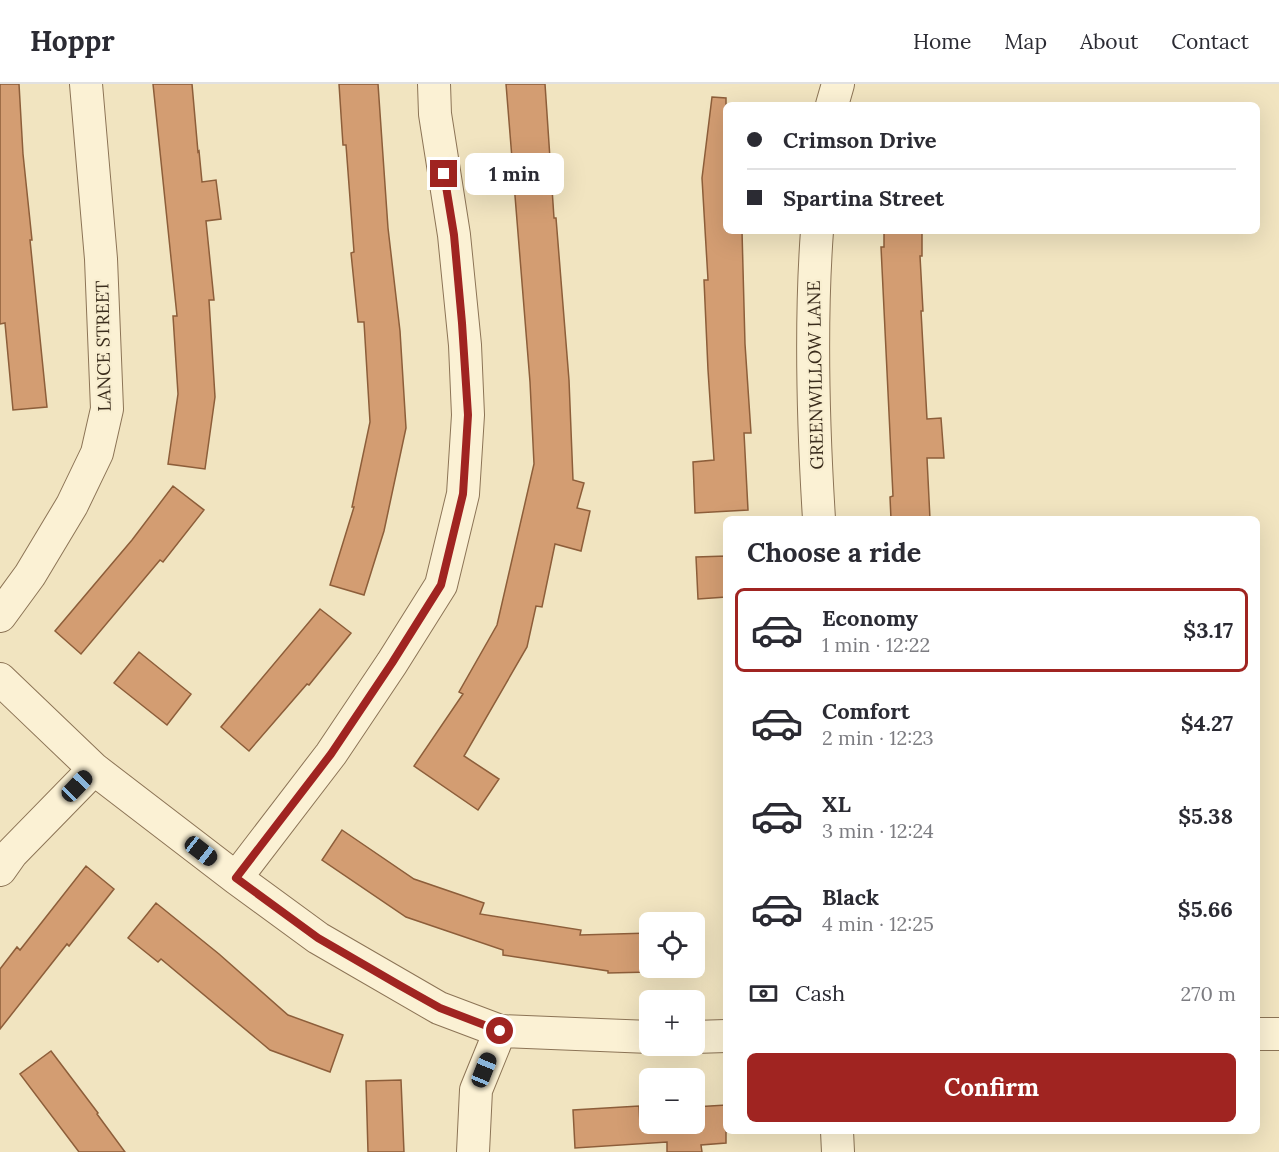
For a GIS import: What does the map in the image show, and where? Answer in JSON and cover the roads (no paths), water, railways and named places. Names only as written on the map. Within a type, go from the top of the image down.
[{"type":"street","name":"LANCE STREET","points":[[0,616],[30,575],[72,505],[97,453],[107,409],[101,259],[86,84]]},
{"type":"street","points":[[236,878],[331,754],[441,585],[458,517],[463,494],[468,415],[465,345],[454,235],[435,114],[434,84]]},
{"type":"street","points":[[833,102],[838,84]]},
{"type":"street","name":"GREENWILLOW LANE","points":[[817,234],[812,302],[815,460],[819,516]]},
{"type":"street","points":[[0,679],[94,769],[236,878],[318,938],[440,1008],[500,1031],[639,1037]]},
{"type":"street","points":[[0,870],[12,853],[94,769]]},
{"type":"street","points":[[473,1152],[476,1090],[500,1031]]},
{"type":"street","points":[[1260,1034],[1279,1034]]},
{"type":"street","points":[[705,1036],[723,1036]]},
{"type":"street","points":[[837,1134],[838,1152]]}]
